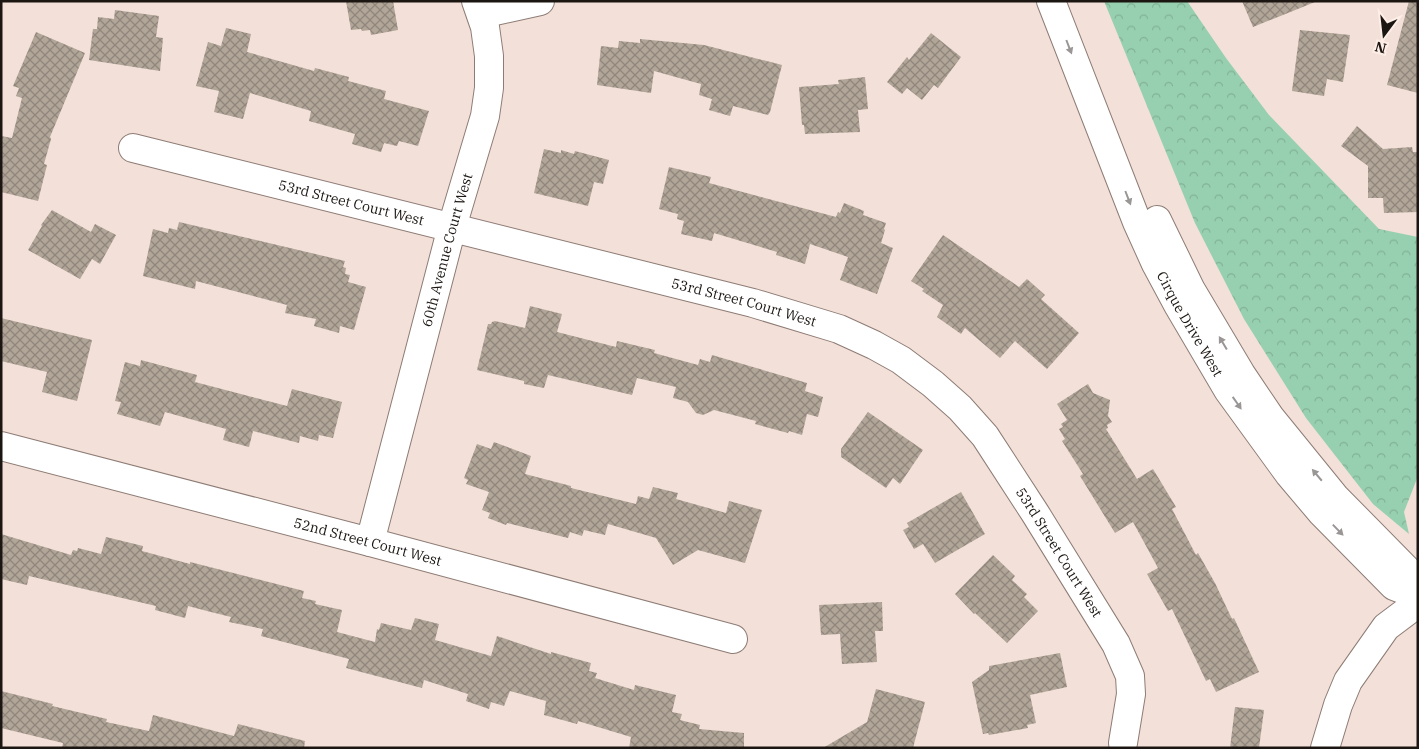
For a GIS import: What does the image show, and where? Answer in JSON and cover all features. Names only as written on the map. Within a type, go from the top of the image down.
[{"type":"street","name":"60th Avenue Court West","points":[[370,542],[452,228],[485,116],[489,88],[489,56],[479,8],[540,1]]},
{"type":"street","name":"Cirque Drive West","points":[[1052,1],[1137,222],[1156,264],[1178,306],[1228,390],[1289,474],[1322,513],[1394,586],[1416,598]]},
{"type":"street","name":"Cirque Drive West","points":[[1071,1],[1151,206],[1191,290],[1241,374],[1270,417],[1335,497],[1407,570],[1416,598]]},
{"type":"street","name":"53rd Street Court West","points":[[133,148],[753,303],[839,329],[874,345],[900,360],[933,384],[960,408],[985,436],[1116,644],[1130,676],[1131,694],[1124,743]]},
{"type":"street","name":"52nd Street Court West","points":[[1,446],[733,639]]},
{"type":"street","points":[[1325,748],[1338,705],[1348,681],[1386,627],[1416,598]]},
{"type":"green space","points":[[1104,1],[1187,1],[1226,58],[1269,115],[1379,229],[1418,237],[1418,476],[1404,512],[1409,534],[1373,504],[1306,418],[1244,319],[1195,223]]},
{"type":"building","points":[[346,1],[393,1],[398,30],[371,35],[370,30],[351,30]]},
{"type":"building","points":[[1242,1],[1315,1],[1315,2],[1253,27]]},
{"type":"building","points":[[1409,1],[1418,1],[1418,93],[1387,85]]},
{"type":"building","points":[[115,10],[159,16],[156,37],[163,38],[160,71],[89,60],[93,29],[97,29],[98,17],[114,19]]},
{"type":"building","points":[[226,28],[251,34],[247,52],[314,71],[315,68],[349,77],[348,81],[386,91],[384,99],[429,111],[418,146],[399,141],[397,146],[384,143],[381,152],[352,144],[355,134],[309,121],[311,111],[250,93],[243,119],[214,112],[219,91],[196,86],[208,42],[221,46]]},
{"type":"building","points":[[1300,30],[1350,35],[1343,82],[1327,79],[1324,96],[1292,91]]},
{"type":"building","points":[[36,32],[85,53],[50,137],[44,164],[47,165],[38,201],[1,192],[1,136],[12,138],[22,98],[16,96],[19,88],[13,86]]},
{"type":"building","points":[[931,33],[961,57],[938,88],[934,85],[922,100],[907,88],[902,94],[887,82],[907,57],[909,60]]},
{"type":"building","points":[[640,39],[704,45],[782,65],[770,112],[768,115],[733,106],[730,116],[709,110],[712,99],[699,95],[701,84],[654,71],[651,93],[597,85],[601,46],[618,48],[619,41],[640,43]]},
{"type":"building","points":[[865,77],[868,109],[858,110],[860,132],[805,134],[804,125],[802,125],[799,87],[839,84],[838,80]]},
{"type":"building","points":[[1357,126],[1383,149],[1412,147],[1413,152],[1418,152],[1418,212],[1384,213],[1383,198],[1368,198],[1368,166],[1341,146]]},
{"type":"building","points":[[544,149],[561,153],[561,150],[574,154],[575,151],[609,160],[603,184],[594,182],[588,206],[534,193]]},
{"type":"building","points":[[669,167],[711,177],[709,183],[836,217],[844,203],[864,211],[863,215],[886,223],[881,243],[893,248],[877,294],[840,280],[848,257],[810,244],[805,264],[776,255],[777,252],[714,233],[712,241],[681,234],[684,221],[677,219],[678,214],[659,209]]},
{"type":"building","points":[[52,210],[91,232],[95,224],[116,235],[100,264],[92,259],[80,279],[28,250],[41,225]]},
{"type":"building","points":[[179,222],[345,261],[343,267],[346,268],[345,274],[350,275],[348,282],[366,287],[354,330],[340,326],[339,333],[314,326],[316,319],[285,313],[287,305],[196,281],[195,289],[143,276],[153,229],[168,233],[169,228],[177,230]]},
{"type":"building","points":[[943,235],[1019,287],[1027,279],[1045,295],[1041,299],[1079,333],[1047,369],[1015,341],[1000,358],[965,328],[961,334],[937,317],[943,305],[911,281]]},
{"type":"building","points":[[530,306],[562,314],[557,332],[616,347],[617,341],[655,350],[654,353],[698,365],[700,359],[710,362],[712,355],[807,383],[805,391],[823,397],[818,417],[807,414],[802,435],[755,424],[756,421],[714,410],[703,415],[696,413],[688,402],[673,398],[676,387],[637,378],[632,395],[548,375],[544,388],[524,384],[524,381],[477,370],[488,324],[495,321],[525,328]]},
{"type":"building","points":[[1,318],[92,340],[77,401],[42,392],[47,372],[1,361]]},
{"type":"building","points":[[141,360],[197,375],[195,382],[287,406],[292,389],[342,402],[333,438],[319,435],[318,441],[300,436],[299,443],[253,431],[249,447],[223,440],[226,429],[165,412],[160,426],[117,414],[121,402],[115,401],[125,362],[140,366]]},
{"type":"building","points":[[1088,384],[1093,393],[1110,400],[1108,416],[1112,422],[1107,425],[1108,428],[1106,429],[1137,479],[1153,469],[1176,507],[1172,509],[1196,555],[1198,553],[1215,583],[1232,619],[1234,618],[1259,672],[1216,692],[1210,679],[1206,681],[1172,609],[1168,611],[1147,574],[1158,568],[1133,522],[1115,533],[1080,476],[1083,474],[1062,441],[1065,439],[1059,429],[1063,427],[1061,424],[1067,420],[1057,404]]},
{"type":"building","points":[[868,412],[923,450],[900,484],[893,478],[886,488],[841,457],[841,449]]},
{"type":"building","points":[[494,442],[531,456],[525,474],[571,486],[571,488],[636,504],[638,496],[649,499],[653,487],[678,493],[676,499],[726,513],[729,501],[762,510],[745,563],[698,550],[673,565],[656,538],[608,524],[605,535],[584,530],[582,536],[570,532],[568,538],[507,523],[506,525],[488,518],[490,513],[482,510],[489,492],[466,484],[468,480],[464,478],[477,444],[491,449]]},
{"type":"building","points":[[961,492],[985,534],[935,563],[923,544],[914,549],[903,530],[909,527],[907,523]]},
{"type":"building","points":[[1,534],[71,555],[73,550],[77,551],[78,548],[101,554],[106,537],[143,546],[142,551],[304,591],[302,598],[316,601],[315,604],[342,610],[337,632],[375,642],[377,629],[379,630],[381,623],[411,630],[415,618],[439,624],[435,640],[491,656],[497,636],[551,654],[551,652],[591,663],[589,671],[597,673],[595,678],[634,690],[635,685],[676,695],[672,712],[682,714],[680,720],[700,725],[699,729],[744,733],[744,748],[629,748],[631,737],[578,721],[577,724],[544,715],[546,701],[510,691],[504,706],[491,702],[489,709],[466,701],[468,694],[424,680],[422,688],[346,668],[349,659],[261,636],[263,629],[229,622],[231,617],[188,606],[185,618],[155,610],[156,606],[29,576],[27,585],[1,579]]},
{"type":"building","points":[[993,555],[1015,576],[1012,580],[1027,594],[1024,597],[1038,611],[1007,643],[974,614],[955,594]]},
{"type":"building","points":[[882,602],[883,631],[875,631],[877,662],[842,664],[840,634],[821,635],[819,605]]},
{"type":"building","points":[[1060,653],[1067,687],[1030,695],[1036,723],[1027,725],[1028,728],[989,735],[988,733],[983,734],[972,682],[989,670],[989,666]]},
{"type":"building","points":[[876,689],[925,702],[913,748],[823,748],[867,722]]},
{"type":"building","points":[[1,691],[107,719],[106,722],[149,731],[153,715],[234,736],[238,724],[305,741],[304,748],[62,748],[63,743],[1,728]]},
{"type":"building","points":[[1235,707],[1264,710],[1259,748],[1230,748]]}]
